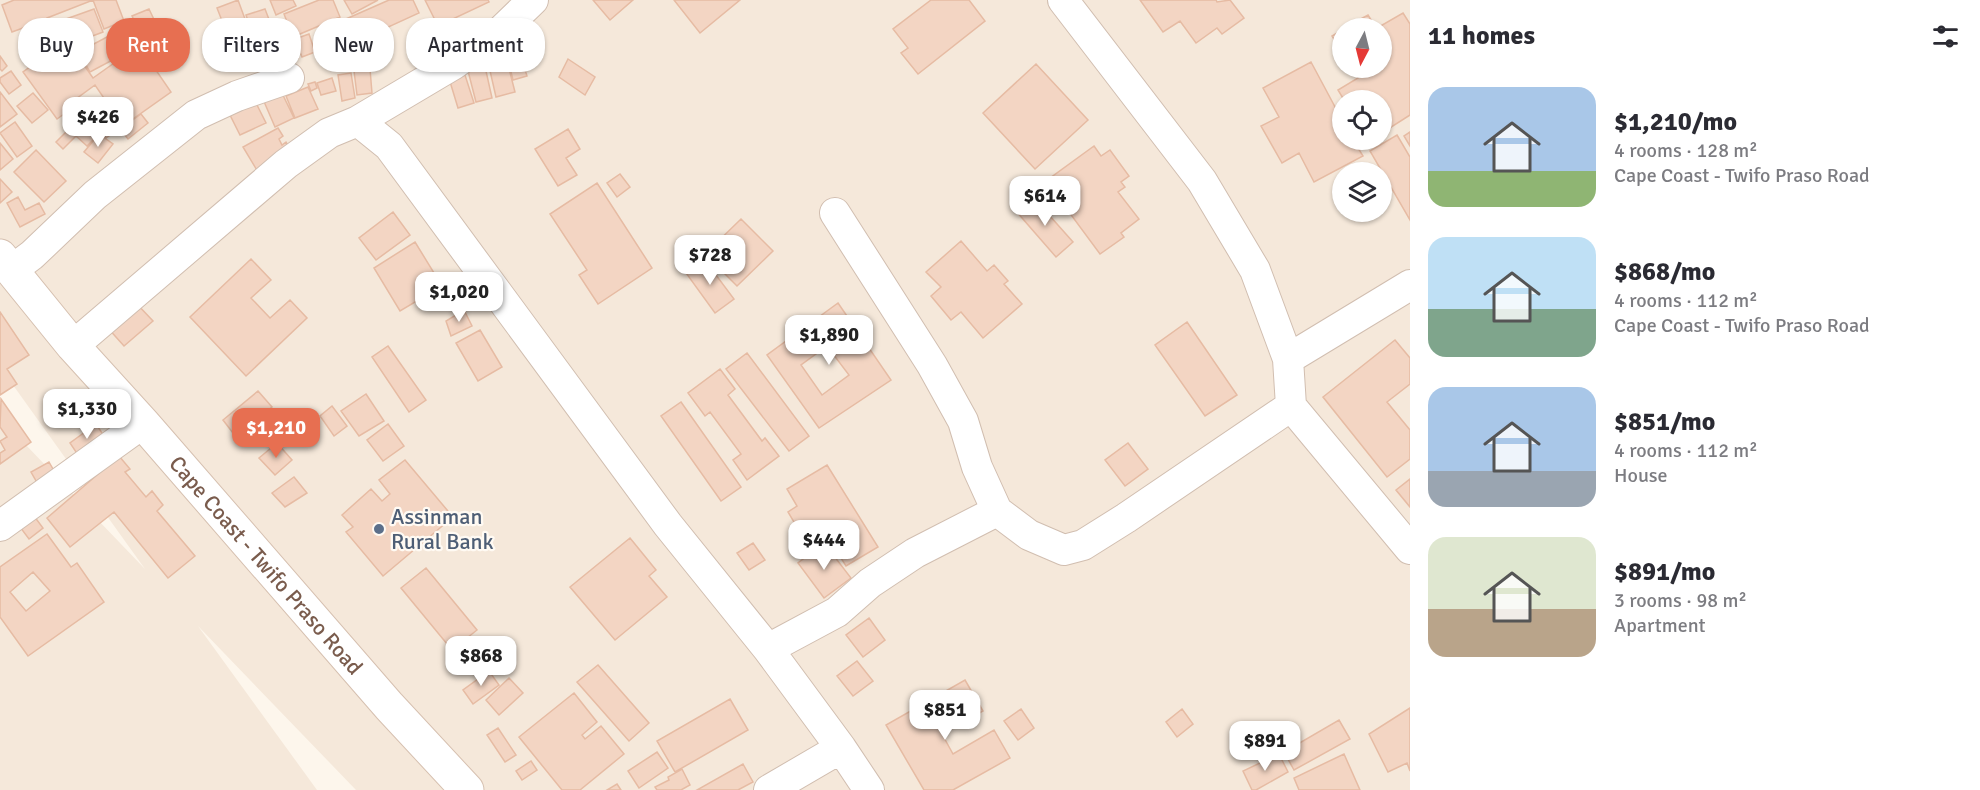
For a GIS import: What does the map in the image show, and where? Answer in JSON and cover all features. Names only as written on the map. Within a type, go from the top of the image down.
[{"type":"main road","name":"Cape Coast - Twifo Praso Road","points":[[6,263],[73,346],[143,423],[389,706],[467,790]]},
{"type":"street","points":[[73,346],[286,164],[329,133],[358,121],[454,64],[502,30],[533,0]]},
{"type":"street","points":[[1063,0],[1202,181],[1255,270],[1288,359],[1292,406],[1410,549]]},
{"type":"street","points":[[6,263],[32,255],[94,195],[196,115],[237,96],[289,78]]},
{"type":"street","points":[[358,121],[389,146],[668,525],[768,649],[869,790]]},
{"type":"street","points":[[835,213],[932,365],[963,421],[977,467],[997,511],[1029,535],[1064,550],[1083,545],[1126,518],[1292,406]]},
{"type":"street","points":[[1288,359],[1410,285]]},
{"type":"street","points":[[0,526],[143,423]]},
{"type":"street","points":[[768,649],[837,612],[870,583],[915,553],[997,511]]},
{"type":"street","points":[[769,790],[841,748]]},
{"type":"shaded area","points":[[0,0],[1410,0],[1410,790],[356,790],[198,626],[317,790],[0,790],[0,418],[145,569],[0,367]]},
{"type":"building","points":[[14,0],[93,0],[47,18],[18,18],[18,30],[12,32],[2,5]]},
{"type":"building","points":[[93,0],[116,0],[123,18],[106,18],[106,28],[104,29]]},
{"type":"building","points":[[238,0],[245,18],[221,18],[217,8]]},
{"type":"building","points":[[270,0],[293,0],[296,6],[276,15]]},
{"type":"building","points":[[319,0],[333,0],[340,17],[313,18],[313,28],[301,34],[301,18],[286,18],[284,14]]},
{"type":"building","points":[[344,0],[378,0],[352,14]]},
{"type":"building","points":[[389,0],[413,0],[419,13],[394,24],[394,18],[348,18]]},
{"type":"building","points":[[425,0],[488,0],[489,2],[455,18],[434,18]]},
{"type":"building","points":[[593,0],[633,0],[610,20]]},
{"type":"building","points":[[674,0],[740,0],[700,33]]},
{"type":"building","points":[[931,0],[969,0],[985,21],[918,74],[901,53],[908,48],[893,29]]},
{"type":"building","points":[[1140,0],[1216,0],[1217,2],[1230,0],[1244,18],[1222,34],[1217,28],[1196,43],[1180,21],[1163,32]]},
{"type":"building","points":[[94,9],[103,32],[94,35],[94,18],[69,18]]},
{"type":"building","points":[[149,9],[153,18],[133,18],[132,16]]},
{"type":"building","points":[[265,9],[268,18],[247,18],[246,15]]},
{"type":"building","points":[[1403,13],[1410,24],[1410,115],[1392,127],[1392,90],[1338,90],[1358,78],[1392,78],[1392,19]]},
{"type":"building","points":[[309,34],[313,46],[313,53],[302,57],[301,54],[301,37]]},
{"type":"building","points":[[106,38],[106,63],[94,70],[94,44]]},
{"type":"building","points":[[0,56],[7,66],[2,71],[0,69]]},
{"type":"building","points":[[568,59],[595,77],[585,95],[559,77]]},
{"type":"building","points":[[1311,62],[1332,101],[1332,150],[1359,150],[1363,156],[1352,162],[1332,162],[1332,172],[1314,182],[1299,153],[1282,163],[1261,126],[1279,117],[1263,88]]},
{"type":"building","points":[[1036,64],[1088,120],[1035,169],[983,113]]},
{"type":"building","points":[[106,69],[106,72],[157,72],[171,92],[106,138],[83,107],[94,100],[98,106],[106,101],[95,85],[76,99],[79,103],[57,119],[23,72],[89,72],[93,78]]},
{"type":"building","points":[[11,71],[21,85],[9,94],[0,82],[0,78]]},
{"type":"building","points":[[354,72],[370,72],[372,93],[357,95]]},
{"type":"building","points":[[464,72],[474,103],[458,108],[448,75]]},
{"type":"building","points":[[468,72],[486,72],[492,98],[476,102]]},
{"type":"building","points":[[490,72],[510,72],[515,92],[496,97]]},
{"type":"building","points":[[511,72],[526,72],[527,76],[513,80]]},
{"type":"building","points":[[351,73],[355,98],[342,101],[338,75]]},
{"type":"building","points":[[332,78],[336,91],[321,95],[317,83]]},
{"type":"building","points":[[315,82],[317,88],[311,91],[308,84]]},
{"type":"building","points":[[308,87],[318,109],[295,118],[286,96]]},
{"type":"building","points":[[280,89],[294,118],[275,127],[262,97]]},
{"type":"building","points":[[0,92],[17,114],[0,127]]},
{"type":"building","points":[[33,93],[48,110],[32,123],[17,106]]},
{"type":"building","points":[[255,101],[266,123],[240,135],[229,113]]},
{"type":"building","points":[[81,111],[88,120],[75,129],[68,120]]},
{"type":"building","points":[[141,114],[148,123],[128,139],[120,129]]},
{"type":"building","points":[[15,122],[32,146],[17,157],[0,133]]},
{"type":"building","points":[[88,123],[99,134],[87,146],[76,136]]},
{"type":"building","points":[[278,128],[283,136],[279,139],[282,145],[286,142],[292,152],[258,172],[243,147]]},
{"type":"building","points":[[69,129],[76,136],[63,149],[56,142]]},
{"type":"building","points":[[568,129],[580,149],[566,158],[577,175],[558,186],[535,149]]},
{"type":"building","points":[[1410,132],[1410,146],[1404,136]]},
{"type":"building","points":[[99,134],[113,144],[98,163],[84,152]]},
{"type":"building","points":[[1397,135],[1410,157],[1410,220],[1392,189],[1392,162],[1376,162],[1370,151],[1392,150],[1392,138]]},
{"type":"building","points":[[0,143],[13,159],[0,170]]},
{"type":"building","points":[[1094,146],[1101,156],[1110,150],[1129,176],[1121,182],[1125,187],[1118,192],[1139,219],[1121,233],[1124,237],[1100,254],[1046,181]]},
{"type":"building","points":[[36,150],[66,181],[44,202],[14,172]]},
{"type":"building","points":[[620,174],[630,187],[617,197],[607,183]]},
{"type":"building","points":[[0,179],[12,192],[0,203]]},
{"type":"building","points":[[597,183],[652,268],[598,304],[579,275],[587,270],[550,214]]},
{"type":"building","points":[[18,197],[25,210],[39,203],[45,214],[20,227],[7,203]]},
{"type":"building","points":[[1033,197],[1073,242],[1056,257],[1016,211]]},
{"type":"building","points":[[393,212],[410,235],[376,260],[359,238]]},
{"type":"building","points":[[741,219],[773,251],[737,286],[705,254]]},
{"type":"building","points":[[961,241],[987,271],[994,265],[1008,281],[1004,284],[1022,304],[983,338],[961,312],[951,320],[931,296],[941,287],[926,272]]},
{"type":"building","points":[[415,242],[442,286],[400,311],[374,268]]},
{"type":"building","points":[[251,259],[271,280],[251,298],[270,318],[290,300],[307,318],[246,376],[190,317]]},
{"type":"building","points":[[704,259],[734,299],[715,313],[686,273]]},
{"type":"building","points":[[135,302],[153,321],[124,346],[107,327]]},
{"type":"building","points":[[838,303],[891,380],[819,428],[767,355]],"holes":[[[827,346],[849,375],[822,395],[801,365]]]},
{"type":"building","points":[[464,310],[472,326],[451,336],[446,321]]},
{"type":"building","points":[[0,312],[29,355],[7,369],[17,384],[0,395]]},
{"type":"building","points":[[1187,322],[1237,395],[1205,416],[1155,345]]},
{"type":"building","points":[[480,330],[502,367],[478,381],[456,343]]},
{"type":"building","points":[[1395,340],[1410,358],[1410,384],[1387,402],[1410,430],[1410,459],[1387,477],[1323,397]]},
{"type":"building","points":[[388,346],[426,400],[409,412],[372,357]]},
{"type":"building","points":[[747,353],[809,436],[789,451],[726,369]]},
{"type":"building","points":[[720,369],[735,389],[728,395],[762,441],[765,438],[779,456],[747,480],[733,460],[741,454],[710,412],[705,416],[688,393]]},
{"type":"building","points":[[258,391],[272,407],[236,437],[223,420]]},
{"type":"building","points":[[366,394],[384,421],[359,436],[341,411]]},
{"type":"building","points":[[1,399],[31,442],[0,464],[0,453],[5,450],[0,441],[7,437],[0,427]]},
{"type":"building","points":[[681,402],[741,487],[721,501],[661,416]]},
{"type":"building","points":[[332,406],[347,426],[334,436],[320,416]]},
{"type":"building","points":[[96,424],[104,436],[78,455],[70,443]]},
{"type":"building","points":[[388,424],[404,446],[383,461],[367,440]]},
{"type":"building","points":[[277,443],[292,460],[275,475],[259,458]]},
{"type":"building","points":[[1128,443],[1148,469],[1125,486],[1105,460]]},
{"type":"building","points":[[119,456],[130,469],[125,472],[146,497],[152,491],[163,505],[157,511],[195,556],[168,578],[114,512],[70,547],[47,518]]},
{"type":"building","points":[[405,460],[453,517],[383,576],[346,532],[353,527],[342,515],[371,489],[382,501],[390,494],[379,480]]},
{"type":"building","points":[[49,462],[57,476],[39,486],[31,472]]},
{"type":"building","points":[[827,465],[878,547],[846,566],[822,528],[804,539],[788,512],[797,506],[787,489]]},
{"type":"building","points":[[294,477],[307,493],[285,507],[272,493]]},
{"type":"building","points":[[1410,479],[1410,507],[1396,490]]},
{"type":"building","points":[[34,516],[43,528],[29,539],[20,527]]},
{"type":"building","points":[[47,534],[71,567],[77,563],[104,602],[28,656],[0,617],[0,567]],"holes":[[[33,572],[50,591],[26,611],[10,592]]]},
{"type":"building","points":[[630,538],[656,570],[649,576],[667,597],[615,640],[570,587]]},
{"type":"building","points":[[753,543],[765,560],[749,570],[737,553]]},
{"type":"building","points":[[824,543],[851,578],[824,598],[798,563]]},
{"type":"building","points":[[426,568],[477,630],[452,650],[401,588]]},
{"type":"building","points":[[869,618],[885,640],[863,657],[846,635]]},
{"type":"building","points":[[857,661],[873,681],[853,696],[837,676]]},
{"type":"building","points":[[598,665],[649,723],[629,741],[577,682]]},
{"type":"building","points":[[489,671],[499,685],[473,704],[463,690]]},
{"type":"building","points":[[509,678],[523,693],[499,715],[486,700]]},
{"type":"building","points":[[965,680],[983,711],[942,734],[953,754],[994,730],[1010,758],[953,790],[924,790],[886,725]]},
{"type":"building","points":[[574,693],[597,722],[582,735],[585,739],[601,726],[624,754],[580,790],[562,790],[519,737]]},
{"type":"building","points":[[730,699],[748,730],[675,772],[657,741]]},
{"type":"building","points":[[1410,708],[1410,771],[1407,763],[1388,772],[1369,734]]},
{"type":"building","points":[[1021,709],[1034,728],[1018,740],[1004,721]]},
{"type":"building","points":[[1182,709],[1193,724],[1177,737],[1166,722]]},
{"type":"building","points":[[1339,720],[1350,739],[1294,770],[1284,752]]},
{"type":"building","points":[[498,728],[516,755],[505,762],[487,735]]},
{"type":"building","points":[[657,752],[668,768],[639,788],[628,771]]},
{"type":"building","points":[[1279,754],[1288,772],[1252,790],[1243,771]]},
{"type":"building","points":[[1344,754],[1360,790],[1299,790],[1294,778]]},
{"type":"building","points":[[531,761],[537,770],[522,780],[516,771]]},
{"type":"building","points":[[743,764],[753,782],[738,790],[697,790]]},
{"type":"building","points":[[682,769],[690,785],[681,790],[657,790],[655,787],[669,780],[668,777]]},
{"type":"building","points":[[617,784],[621,790],[607,790]]},
{"type":"place","name":"Assinman Rural Bank","points":[[379,529]]}]
